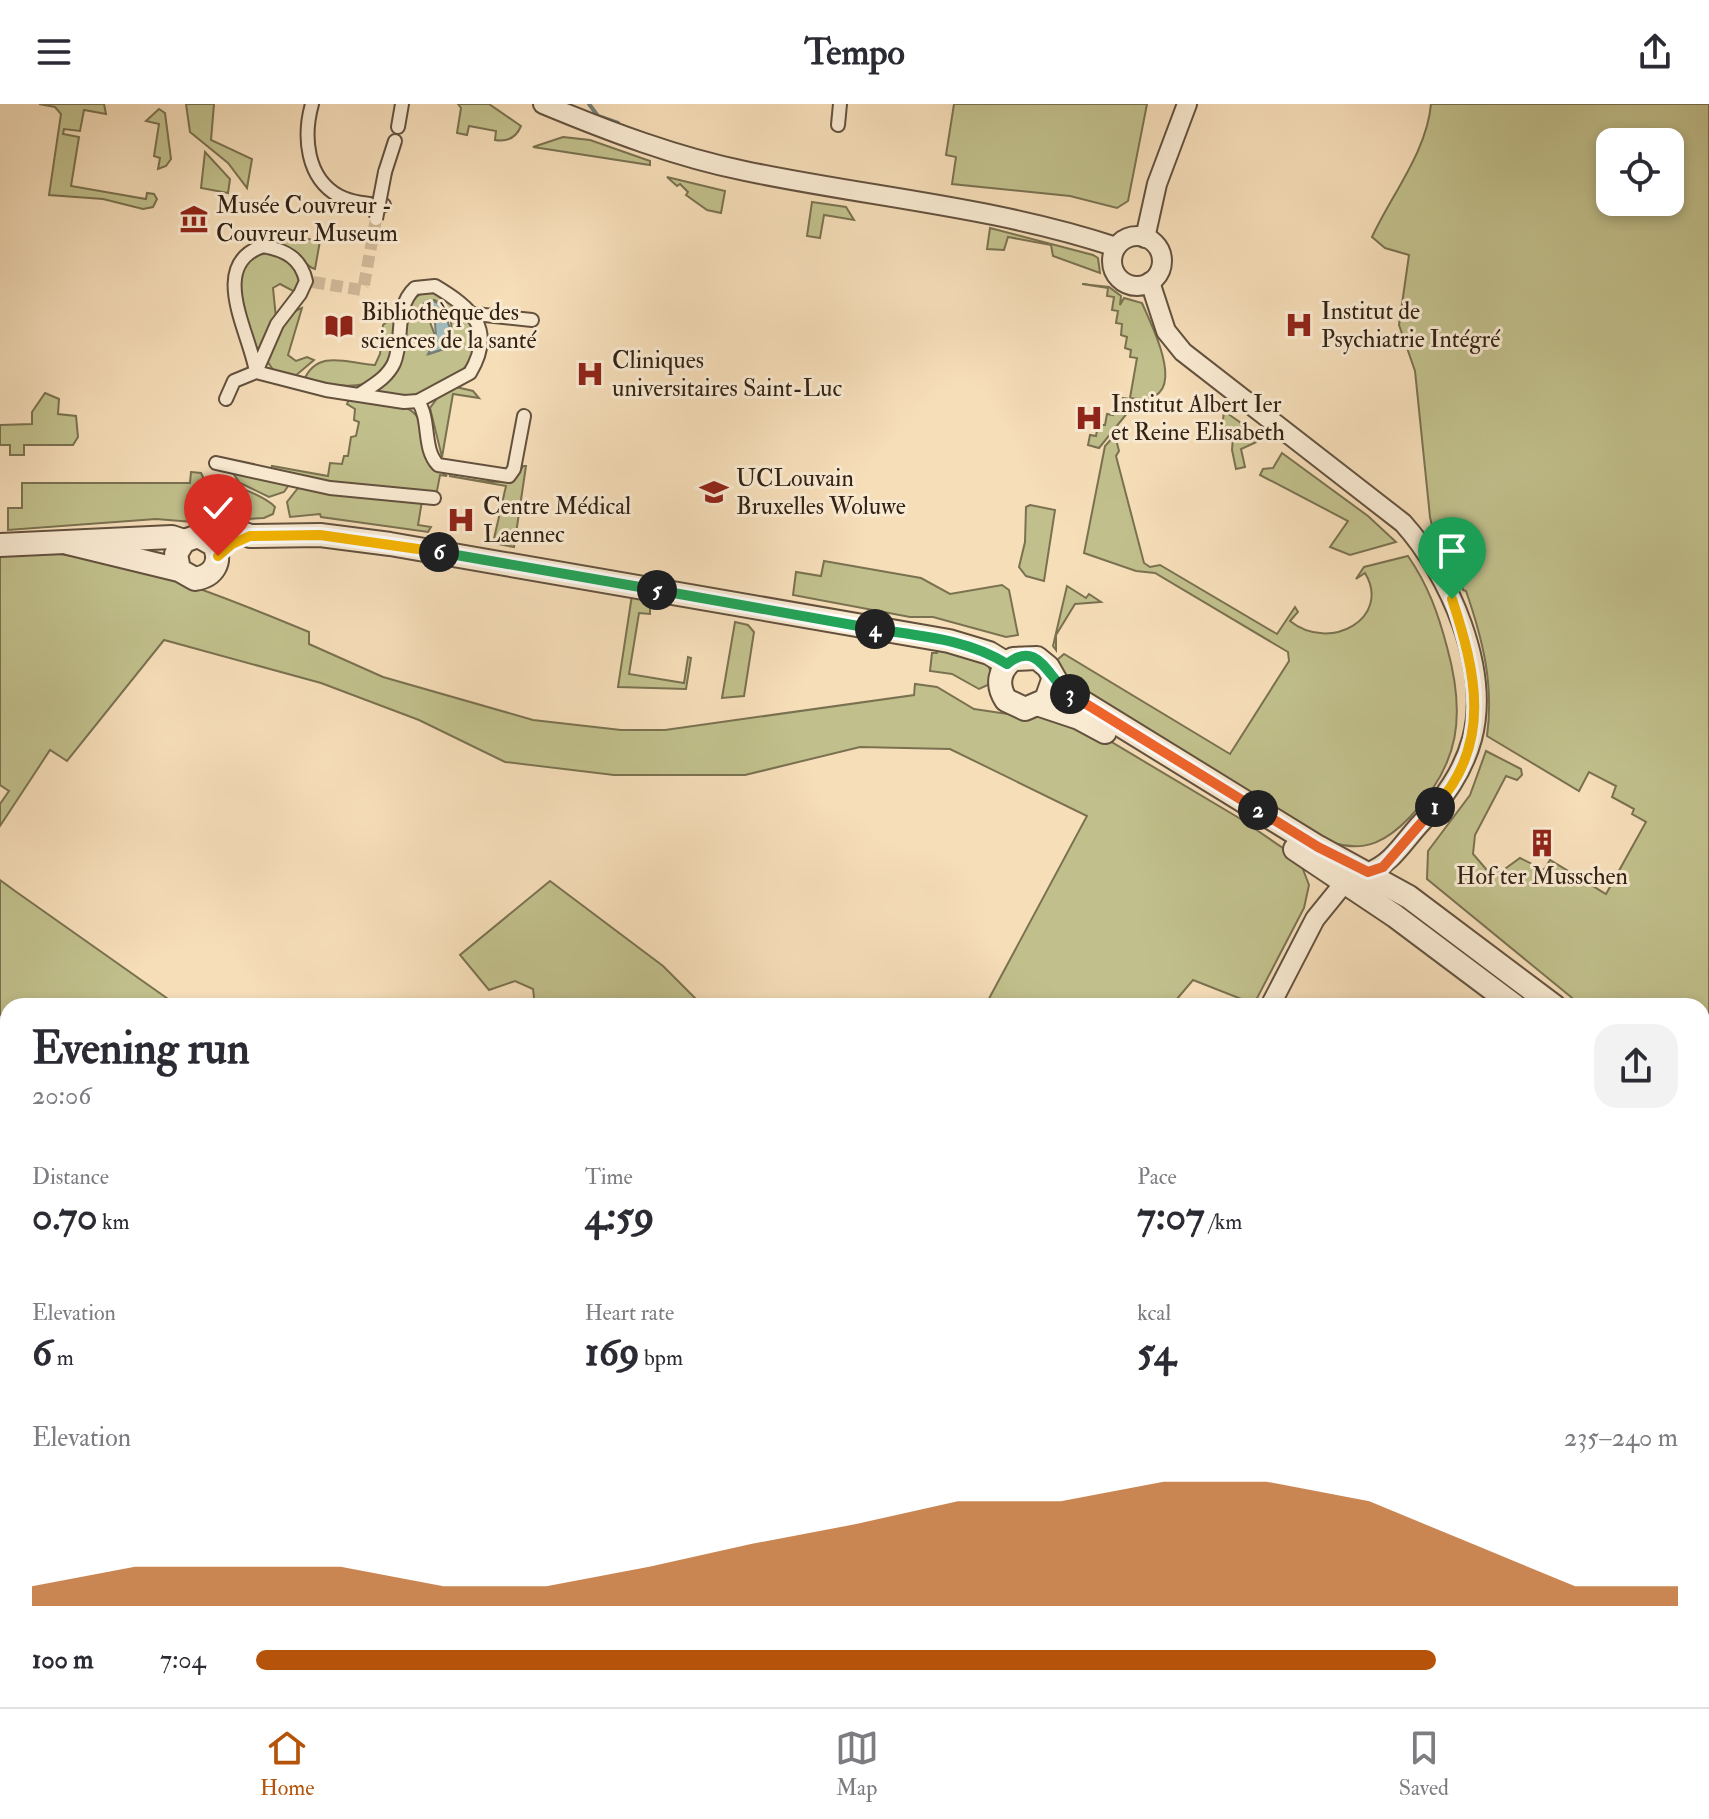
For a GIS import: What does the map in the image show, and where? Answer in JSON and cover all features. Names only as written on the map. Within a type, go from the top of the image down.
[{"type":"street","points":[[312,104],[306,143],[320,177],[340,197],[384,205]]},
{"type":"street","points":[[398,127],[402,104]]},
{"type":"street","points":[[543,104],[641,142],[743,171],[983,212],[1116,247],[1133,237],[1145,238],[1161,255],[1160,270],[1150,282],[1134,286],[1119,278],[1112,263],[1116,247]]},
{"type":"street","points":[[838,125],[840,104]]},
{"type":"street","points":[[1145,238],[1157,184],[1187,104]]},
{"type":"street","points":[[376,219],[395,141]]},
{"type":"street","points":[[263,246],[278,249],[299,262],[310,281],[277,324],[256,372],[236,302],[234,282],[239,261],[249,251],[263,246]]},
{"type":"street","points":[[1150,282],[1166,331],[1183,352],[1403,523],[1433,559],[1452,599],[1474,676],[1472,738],[1459,774],[1444,798],[1383,867],[1345,882],[1315,919],[1274,998]]},
{"type":"street","points":[[360,394],[384,378],[393,366],[406,301],[415,288],[435,286],[475,314],[532,320]]},
{"type":"street","points":[[226,399],[234,381],[256,372],[360,394],[418,401],[470,373],[479,350],[480,331],[475,314]]},
{"type":"street","points":[[418,401],[425,413],[429,450],[438,465],[496,476],[509,476],[514,469],[524,416]]},
{"type":"street","points":[[216,463],[330,488],[434,498]]},
{"type":"street","points":[[214,549],[250,536],[320,535],[390,544],[949,641],[989,653],[1007,664]]},
{"type":"street","points":[[0,545],[172,537],[184,541],[198,536],[214,549],[215,568],[204,578],[189,577],[179,570],[68,543]]},
{"type":"street","points":[[179,570],[176,554],[184,541]]},
{"type":"street","points":[[1021,656],[1037,658],[1048,667],[1053,680],[1050,694],[1040,705],[1025,709],[1006,700],[999,684],[1007,664],[1021,656]]},
{"type":"street","points":[[1053,680],[1318,847],[1409,897],[1543,998]]},
{"type":"street","points":[[1040,705],[1079,718],[1110,734],[1345,882],[1504,998]]},
{"type":"shaded area","points":[[39,104],[104,104],[106,114],[84,110],[80,131],[64,129],[63,134],[79,137],[71,186],[146,199],[147,193],[154,194],[157,199],[153,207],[143,209],[103,199],[49,195],[61,114],[55,107]]},
{"type":"shaded area","points":[[186,104],[214,104],[211,140],[252,159],[247,188],[228,163],[190,132]]},
{"type":"shaded area","points":[[458,104],[489,104],[521,126],[514,136],[503,140],[495,140],[496,131],[469,126],[467,135],[457,133],[461,108]]},
{"type":"shaded area","points":[[954,104],[1147,104],[1128,201],[1117,208],[1070,196],[952,184],[956,157],[946,155]]},
{"type":"shaded area","points":[[1431,104],[1709,104],[1709,998],[1572,998],[1427,879],[1428,851],[1470,795],[1486,751],[1521,769],[1522,775],[1517,780],[1506,776],[1475,835],[1473,854],[1486,869],[1502,871],[1520,858],[1544,870],[1550,860],[1606,894],[1646,822],[1632,814],[1634,809],[1612,797],[1616,786],[1589,772],[1579,791],[1487,736],[1488,681],[1477,627],[1461,577],[1448,567],[1437,548],[1430,517],[1415,371],[1399,325],[1409,255],[1385,248],[1372,237],[1416,155]]},
{"type":"shaded area","points":[[159,109],[165,113],[171,159],[166,166],[158,169],[160,158],[154,156],[159,124],[146,121]]},
{"type":"shaded area","points":[[563,137],[590,140],[650,161],[650,165],[533,147]]},
{"type":"shaded area","points":[[205,152],[230,179],[228,193],[201,188]]},
{"type":"shaded area","points":[[667,177],[725,191],[721,213],[707,210],[686,195],[688,192],[680,184],[677,186]]},
{"type":"shaded area","points":[[812,202],[846,207],[854,220],[824,215],[820,238],[807,236]]},
{"type":"shaded area","points":[[990,228],[1093,255],[1098,258],[1100,273],[1053,256],[1051,245],[1008,237],[1004,250],[987,249]]},
{"type":"shaded area","points":[[239,232],[300,242],[302,238],[320,241],[315,269],[294,254],[250,241]]},
{"type":"shaded area","points":[[271,253],[292,263],[300,283],[295,292],[280,284],[273,288],[276,318],[257,353],[243,310],[241,278],[245,266],[255,257]]},
{"type":"shaded area","points":[[1082,284],[1109,287],[1121,296],[1120,305],[1124,298],[1142,303],[1164,365],[1165,380],[1161,391],[1149,398],[1130,398],[1137,358],[1130,357],[1131,350],[1125,348],[1127,337],[1121,335],[1122,324],[1116,323],[1118,311],[1112,310],[1114,297],[1107,296],[1108,288]]},
{"type":"shaded area","points":[[431,290],[436,292],[461,312],[472,328],[475,344],[471,358],[449,382],[433,390],[399,397],[374,393],[388,378],[405,312],[420,294]],"holes":[[[434,300],[441,304],[451,321],[450,335],[444,349],[429,354],[436,338],[428,317]]]},
{"type":"shaded area","points":[[302,308],[288,355],[296,361],[307,357],[314,360],[294,377],[274,371],[267,361],[283,323]]},
{"type":"shaded area","points":[[397,313],[390,357],[374,380],[346,386],[304,380],[310,370],[326,361],[375,365],[380,354],[383,325]]},
{"type":"shaded area","points":[[456,387],[473,391],[479,398],[453,394],[442,457],[430,408],[438,397]]},
{"type":"shaded area","points":[[45,393],[59,399],[58,414],[76,416],[78,437],[73,445],[24,445],[24,455],[10,455],[10,445],[0,445],[0,425],[32,424],[32,412]]},
{"type":"shaded area","points":[[1123,398],[1129,399],[1133,406],[1099,448],[1088,445],[1090,435],[1096,436],[1098,425],[1105,425],[1107,414],[1113,415],[1115,403],[1122,404]]},
{"type":"shaded area","points":[[349,399],[404,407],[419,419],[439,470],[447,476],[440,475],[436,496],[337,487],[271,469],[272,466],[328,476],[330,463],[342,464],[344,456],[348,456],[351,437],[356,436],[359,422],[354,420],[355,409],[347,404]]},
{"type":"shaded area","points":[[1224,411],[1251,430],[1247,435],[1256,441],[1260,437],[1263,439],[1241,449],[1245,467],[1236,469],[1233,437],[1222,429]]},
{"type":"shaded area","points":[[1115,435],[1119,451],[1116,456],[1144,563],[1150,567],[1160,565],[1277,634],[1295,607],[1298,612],[1290,621],[1306,630],[1338,632],[1353,626],[1364,616],[1370,604],[1371,589],[1365,573],[1356,579],[1364,567],[1408,556],[1427,589],[1444,635],[1453,672],[1457,717],[1449,758],[1440,778],[1410,817],[1385,838],[1356,846],[1334,843],[1065,679],[1057,660],[1064,654],[1230,754],[1289,661],[1288,652],[1155,573],[1136,571],[1084,553],[1105,446]]},
{"type":"shaded area","points":[[1282,453],[1368,516],[1396,542],[1350,555],[1330,547],[1348,521],[1260,475],[1263,469],[1273,468]]},
{"type":"shaded area","points":[[526,466],[514,547],[493,543],[506,486],[449,476],[500,481],[517,474]]},
{"type":"shaded area","points":[[191,472],[201,473],[203,477],[193,522],[156,519],[8,530],[8,508],[22,508],[22,483],[190,483]]},
{"type":"shaded area","points":[[232,472],[291,482],[284,492],[269,497],[240,483]]},
{"type":"shaded area","points":[[227,477],[270,502],[275,507],[273,514],[264,518],[211,521],[218,487]]},
{"type":"shaded area","points":[[298,488],[422,501],[418,525],[431,527],[428,532],[321,517],[320,514],[290,517],[287,502]]},
{"type":"shaded area","points":[[1030,505],[1055,510],[1044,581],[1026,576],[1019,567],[1025,542],[1026,507]]},
{"type":"shaded area","points":[[41,552],[77,557],[178,582],[309,632],[309,644],[383,677],[533,720],[621,730],[665,730],[914,695],[915,684],[937,687],[974,709],[1021,716],[1045,714],[1083,725],[1239,818],[1299,859],[1309,885],[1304,908],[1257,998],[1239,998],[1193,980],[1178,998],[989,998],[1087,816],[950,749],[860,747],[745,775],[614,775],[505,762],[419,720],[321,683],[164,640],[67,761],[50,750],[0,826],[0,804],[9,791],[0,785],[0,553]]},
{"type":"shaded area","points":[[824,561],[921,578],[950,594],[1002,585],[1009,590],[1018,635],[1006,637],[933,617],[910,617],[793,595],[796,572],[821,576]]},
{"type":"shaded area","points":[[1067,586],[1086,598],[1089,594],[1101,602],[1075,604],[1056,635],[1056,650],[1053,646]]},
{"type":"shaded area","points":[[632,595],[650,598],[650,614],[639,613],[629,674],[684,683],[688,657],[691,658],[686,689],[618,687]]},
{"type":"shaded area","points":[[735,622],[748,625],[754,632],[744,696],[722,698]]},
{"type":"shaded area","points":[[938,646],[986,661],[992,674],[990,684],[979,689],[952,674],[930,671],[932,653],[937,653]]},
{"type":"shaded area","points":[[0,880],[167,998],[0,998]]},
{"type":"shaded area","points":[[550,881],[663,966],[695,998],[534,998],[533,989],[515,981],[489,990],[460,955]]},
{"type":"water","points":[[428,300],[442,304],[452,335],[444,349],[428,354],[436,338],[435,323],[416,310]]},
{"type":"waterway","points":[[589,104],[598,116],[618,123]]},
{"type":"tunnel","points":[[364,285],[376,219]]},
{"type":"tunnel","points":[[313,282],[361,290],[364,285]]},
{"type":"place","name":"Musée Couvreur - Couvreur Museum","points":[[194,219]]},
{"type":"place","name":"Institut de Psychiatrie Intégré","points":[[1299,325]]},
{"type":"place","name":"Bibliothèque des sciences de la santé","points":[[339,326]]},
{"type":"place","name":"Cliniques universitaires Saint-Luc","points":[[590,374]]},
{"type":"place","name":"Institut Albert Ier et Reine Elisabeth","points":[[1089,418]]},
{"type":"place","name":"UCLouvain Bruxelles Woluwe","points":[[714,492]]},
{"type":"place","name":"Centre Médical Laennec","points":[[461,520]]},
{"type":"place","name":"Hof ter Musschen","points":[[1542,843]]},
{"type":"route","points":[[218,556],[232,544],[250,536],[352,538],[949,641],[989,653],[1007,664],[1021,656],[1037,658],[1048,667],[1060,688],[1318,847],[1368,872],[1383,867],[1444,798],[1459,774],[1472,738],[1474,676],[1452,599]]}]
